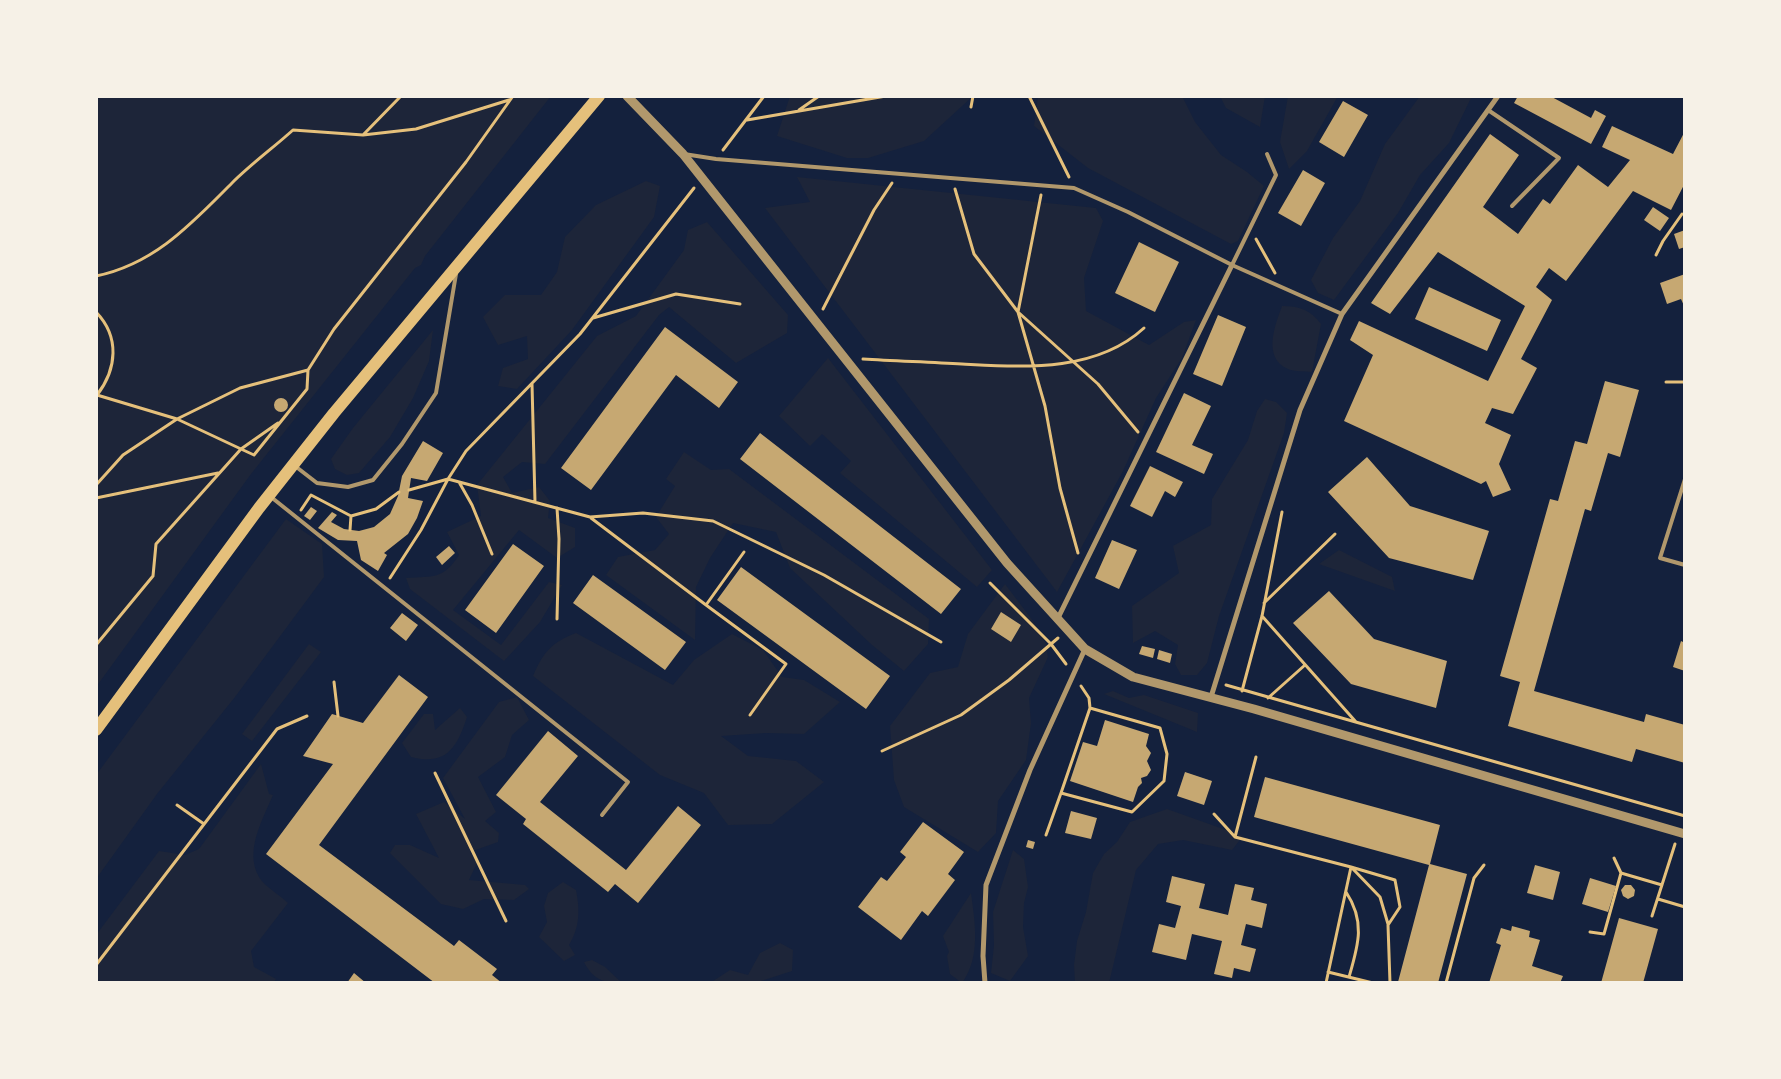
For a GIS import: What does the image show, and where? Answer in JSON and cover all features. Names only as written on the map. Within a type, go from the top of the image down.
[{"type":"main road","points":[[96,730],[270,495],[334,413],[599,96]]},
{"type":"street","points":[[627,96],[703,177],[1006,563],[1085,649],[1133,677],[1254,709],[1685,834]]},
{"type":"street","points":[[1211,697],[1300,410],[1342,314],[1498,96]]},
{"type":"street","points":[[1058,618],[1232,265]]},
{"type":"street","points":[[985,983],[983,956],[986,885],[1030,770],[1085,649]]},
{"type":"lane","points":[[1488,110],[1559,158],[1512,206]]},
{"type":"lane","points":[[683,154],[716,159],[1074,188],[1128,212],[1232,265],[1342,314]]},
{"type":"lane","points":[[1232,265],[1276,175],[1266,154]]},
{"type":"lane","points":[[293,465],[317,483],[348,487],[373,480],[402,444],[436,393],[458,265]]},
{"type":"lane","points":[[1685,479],[1660,558],[1685,565]]},
{"type":"lane","points":[[270,495],[628,782],[602,815]]},
{"type":"path","points":[[363,135],[401,96]]},
{"type":"path","points":[[716,159],[764,96]]},
{"type":"path","points":[[797,111],[819,96]]},
{"type":"path","points":[[745,120],[886,96]]},
{"type":"path","points":[[971,107],[973,96]]},
{"type":"path","points":[[1029,96],[1074,188]]},
{"type":"path","points":[[96,276],[119,271],[177,237],[233,182],[293,130],[363,135],[416,129],[511,98]]},
{"type":"path","points":[[96,312],[104,320],[112,338],[114,359],[109,378],[97,395],[177,419],[254,455],[308,390],[308,370],[334,329],[466,162],[511,98]]},
{"type":"path","points":[[816,322],[839,281],[874,210],[899,173]]},
{"type":"path","points":[[384,587],[421,530],[466,451],[580,334],[703,177]]},
{"type":"path","points":[[952,179],[974,254],[1018,312],[1070,361],[1098,384],[1145,441]]},
{"type":"path","points":[[1043,185],[1018,312],[1045,406],[1060,488],[1082,568]]},
{"type":"path","points":[[1656,255],[1663,241],[1682,214]]},
{"type":"path","points":[[1250,229],[1284,288]]},
{"type":"path","points":[[592,318],[676,294],[740,304]]},
{"type":"path","points":[[844,359],[1034,367],[1104,354],[1129,342],[1144,328]]},
{"type":"path","points":[[96,485],[123,455],[177,419],[240,388],[308,370]]},
{"type":"path","points":[[1666,382],[1685,382]]},
{"type":"path","points":[[532,383],[535,502]]},
{"type":"path","points":[[96,645],[153,576],[156,544],[241,449],[283,420]]},
{"type":"path","points":[[96,498],[219,473]]},
{"type":"path","points":[[409,490],[448,480],[590,517],[643,513],[713,521],[824,575],[941,642]]},
{"type":"path","points":[[458,482],[472,505],[492,554]]},
{"type":"path","points":[[296,517],[311,495],[351,516],[376,509],[399,492]]},
{"type":"path","points":[[1238,705],[1262,616],[1282,512],[1270,506]]},
{"type":"path","points":[[557,508],[559,539],[557,619]]},
{"type":"path","points":[[350,530],[351,516]]},
{"type":"path","points":[[590,517],[786,664],[750,715]]},
{"type":"path","points":[[1264,604],[1335,534]]},
{"type":"path","points":[[706,605],[744,552]]},
{"type":"path","points":[[990,583],[1051,644],[1074,674],[1089,698],[1090,708],[1046,835]]},
{"type":"path","points":[[1262,616],[1356,722]]},
{"type":"path","points":[[882,751],[961,715],[1009,680],[1068,630]]},
{"type":"path","points":[[1254,709],[1305,665]]},
{"type":"path","points":[[334,682],[338,716]]},
{"type":"path","points":[[1216,682],[1685,816]]},
{"type":"path","points":[[1060,794],[1132,812],[1164,781],[1167,754],[1160,728],[1090,708]]},
{"type":"path","points":[[96,965],[277,729],[307,716]]},
{"type":"path","points":[[1235,837],[1256,757]]},
{"type":"path","points":[[436,772],[506,921]]},
{"type":"path","points":[[177,805],[204,824]]},
{"type":"path","points":[[1214,814],[1235,837],[1395,880],[1400,907],[1388,925]]},
{"type":"path","points":[[1652,916],[1676,843]]},
{"type":"path","points":[[1590,932],[1604,934],[1621,873],[1614,858]]},
{"type":"path","points":[[1446,983],[1474,878],[1484,865]]},
{"type":"path","points":[[1326,983],[1351,867]]},
{"type":"path","points":[[1351,867],[1380,897],[1388,925],[1390,983]]},
{"type":"path","points":[[1621,873],[1662,885]]},
{"type":"path","points":[[1346,892],[1354,905],[1360,940],[1349,977]]},
{"type":"path","points":[[1658,899],[1685,907]]},
{"type":"path","points":[[1328,972],[1373,983]]},
{"type":"shaded area","points":[[96,96],[551,96],[425,256],[421,265],[415,268],[251,474],[96,687]]},
{"type":"shaded area","points":[[790,96],[973,96],[924,141],[868,158],[847,158],[777,136]]},
{"type":"shaded area","points":[[1038,96],[1182,96],[1195,122],[1221,155],[1264,186],[1238,241],[1231,244],[1088,168],[1034,126]]},
{"type":"shaded area","points":[[1220,96],[1265,96],[1260,127],[1226,108]]},
{"type":"shaded area","points":[[1288,96],[1338,96],[1307,151],[1289,169],[1280,142]]},
{"type":"shaded area","points":[[1420,96],[1472,96],[1449,143],[1420,175],[1398,213],[1334,300],[1318,293],[1311,280],[1333,238],[1360,201],[1385,144]]},
{"type":"shaded area","points":[[797,177],[1096,208],[1103,221],[1084,278],[1086,311],[1149,345],[1184,322],[1196,320],[1182,358],[1156,398],[1123,471],[1057,592],[765,208],[810,202]]},
{"type":"shaded area","points":[[646,181],[660,186],[654,217],[572,330],[517,389],[498,386],[503,368],[528,359],[527,336],[498,345],[483,317],[505,295],[541,295],[557,272],[565,237],[596,205]]},
{"type":"shaded area","points":[[707,222],[788,315],[787,333],[736,363],[669,307],[659,315],[545,464],[522,462],[503,477],[512,493],[539,487],[550,501],[548,518],[575,528],[575,547],[557,558],[519,530],[453,610],[501,645],[549,582],[562,585],[540,622],[504,661],[410,589],[406,578],[437,575],[448,569],[459,555],[447,532],[481,516],[477,485],[597,336],[636,316],[684,250],[688,230]]},
{"type":"shaded area","points":[[1282,306],[1294,307],[1309,312],[1321,324],[1312,372],[1288,369],[1280,364],[1275,357],[1273,349],[1274,331]]},
{"type":"shaded area","points":[[433,330],[429,361],[413,398],[390,437],[359,473],[347,475],[335,469],[331,459],[353,428]]},
{"type":"shaded area","points":[[828,358],[992,570],[977,587],[840,473],[851,461],[822,434],[810,446],[779,416]]},
{"type":"shaded area","points":[[1265,399],[1276,402],[1287,413],[1284,433],[1219,616],[1207,663],[1197,675],[1181,675],[1175,664],[1178,645],[1155,631],[1133,643],[1132,606],[1179,573],[1173,546],[1211,525],[1212,499],[1248,440],[1257,411]]},
{"type":"shaded area","points":[[684,452],[711,470],[729,469],[929,619],[928,644],[904,671],[872,645],[790,568],[776,532],[733,523],[710,558],[696,587],[695,640],[606,575],[618,557],[655,550],[669,534],[656,517],[675,486],[666,479]]},
{"type":"shaded area","points":[[286,519],[322,544],[324,577],[235,697],[157,794],[96,879],[96,775]]},
{"type":"shaded area","points":[[1339,550],[1392,577],[1395,591],[1319,564]]},
{"type":"shaded area","points":[[1005,584],[1033,621],[1046,644],[1048,657],[1029,698],[1031,723],[1026,760],[998,801],[996,833],[978,852],[904,807],[894,780],[890,726],[930,673],[958,667],[968,634]],"holes":[[[1001,613],[1021,625],[1011,641],[991,629]]]},
{"type":"shaded area","points":[[576,633],[673,685],[694,660],[732,634],[763,650],[782,677],[804,680],[840,702],[804,734],[766,733],[721,736],[748,756],[796,761],[824,782],[772,824],[728,825],[704,793],[660,775],[533,676],[541,660],[554,644]]},
{"type":"shaded area","points":[[309,644],[321,652],[252,741],[242,734]]},
{"type":"shaded area","points":[[1113,691],[1129,698],[1144,695],[1198,713],[1197,732],[1104,694]]},
{"type":"shaded area","points":[[517,697],[529,720],[512,735],[505,757],[478,777],[496,812],[485,821],[499,833],[498,842],[470,852],[477,863],[469,880],[525,885],[529,889],[514,900],[484,899],[463,909],[441,904],[390,853],[395,845],[410,845],[439,858],[416,814],[444,802],[465,819],[443,778],[499,702]]},
{"type":"shaded area","points":[[460,708],[467,717],[459,738],[448,752],[433,759],[411,757],[402,743],[424,714],[433,714],[435,730]]},
{"type":"shaded area","points":[[261,764],[269,794],[273,795],[260,825],[253,857],[255,867],[262,881],[288,903],[251,951],[254,967],[276,979],[273,983],[96,983],[96,935],[159,851],[185,855],[199,849]]},
{"type":"shaded area","points":[[1167,809],[1243,836],[1232,850],[1183,840],[1158,844],[1136,870],[1109,983],[1075,983],[1074,965],[1077,941],[1086,912],[1093,873],[1104,854],[1117,842],[1130,822]]},
{"type":"shaded area","points":[[1013,850],[1024,859],[1028,887],[1024,903],[1023,927],[1028,956],[1010,981],[991,973],[994,945],[993,912]]},
{"type":"shaded area","points":[[563,882],[576,890],[578,904],[577,925],[569,945],[575,955],[564,961],[539,937],[547,922],[544,906],[548,893]]},
{"type":"shaded area","points":[[971,893],[975,928],[974,951],[968,973],[962,983],[950,974],[947,956],[949,952],[943,936]]},
{"type":"shaded area","points":[[780,943],[793,950],[792,971],[755,983],[710,983],[730,970],[748,975],[760,953]]},
{"type":"shaded area","points":[[592,960],[605,967],[622,983],[604,981],[595,977],[584,962]]},
{"type":"building","points":[[1518,96],[1550,96],[1591,118],[1595,110],[1606,116],[1591,144],[1514,103]]},
{"type":"building","points":[[1343,101],[1368,115],[1344,157],[1319,142]]},
{"type":"building","points":[[1612,126],[1673,154],[1685,131],[1685,183],[1671,210],[1633,191],[1566,281],[1549,268],[1536,287],[1552,300],[1521,359],[1537,368],[1513,414],[1492,408],[1485,423],[1511,435],[1499,464],[1511,490],[1493,497],[1486,481],[1481,484],[1344,421],[1373,355],[1350,340],[1359,321],[1488,381],[1525,306],[1438,252],[1390,314],[1371,303],[1490,134],[1519,155],[1483,207],[1518,234],[1543,199],[1550,204],[1578,165],[1608,187],[1630,160],[1602,147]]},
{"type":"building","points":[[1303,170],[1325,183],[1301,226],[1278,213]]},
{"type":"building","points":[[1653,207],[1669,218],[1660,231],[1644,220]]},
{"type":"building","points":[[1685,230],[1685,247],[1679,249],[1674,234]]},
{"type":"building","points":[[1139,242],[1179,262],[1155,312],[1115,293]]},
{"type":"building","points":[[1685,274],[1685,308],[1681,299],[1667,304],[1660,283]]},
{"type":"building","points":[[1429,287],[1501,320],[1487,351],[1415,319]]},
{"type":"building","points":[[1218,315],[1246,327],[1222,386],[1193,374]]},
{"type":"building","points":[[665,327],[738,382],[719,408],[676,375],[591,490],[561,468]]},
{"type":"building","points":[[1605,381],[1639,390],[1620,457],[1608,453],[1591,511],[1585,509],[1534,691],[1644,722],[1646,714],[1685,725],[1685,763],[1636,749],[1632,762],[1508,726],[1520,682],[1500,676],[1550,499],[1558,501],[1575,441],[1587,444]]},
{"type":"building","points":[[1184,393],[1211,406],[1192,445],[1213,454],[1204,474],[1156,452]]},
{"type":"building","points":[[281,398],[286,400],[288,405],[286,410],[281,412],[276,410],[274,405],[276,400]]},
{"type":"building","points":[[760,433],[961,589],[941,614],[740,459]]},
{"type":"building","points":[[423,441],[443,453],[427,481],[411,478],[408,498],[423,501],[417,518],[408,534],[384,553],[387,555],[378,571],[361,560],[357,541],[338,540],[318,528],[332,512],[337,515],[331,522],[344,529],[359,531],[374,527],[390,514],[398,496],[402,476]]},
{"type":"building","points":[[1367,457],[1410,506],[1489,531],[1473,580],[1389,558],[1328,492]]},
{"type":"building","points":[[1150,466],[1183,482],[1175,497],[1165,491],[1152,517],[1130,506]]},
{"type":"building","points":[[311,507],[317,511],[310,520],[304,516]]},
{"type":"building","points":[[1112,540],[1137,550],[1119,589],[1095,578]]},
{"type":"building","points":[[513,544],[544,566],[496,633],[465,610]]},
{"type":"building","points":[[449,546],[455,553],[442,565],[436,557]]},
{"type":"building","points":[[741,567],[890,676],[866,709],[717,600]]},
{"type":"building","points":[[593,575],[686,642],[665,670],[573,603]]},
{"type":"building","points":[[1329,591],[1374,639],[1447,661],[1436,708],[1351,684],[1293,623]]},
{"type":"building","points":[[1001,612],[1021,625],[1011,642],[991,629]]},
{"type":"building","points":[[402,613],[418,625],[406,641],[390,628]]},
{"type":"building","points":[[1681,641],[1685,643],[1685,671],[1673,667]]},
{"type":"building","points":[[1142,646],[1155,649],[1153,658],[1139,654]]},
{"type":"building","points":[[1159,650],[1172,654],[1170,663],[1157,659]]},
{"type":"building","points":[[399,675],[428,697],[319,845],[454,946],[459,940],[497,969],[492,975],[502,983],[435,983],[266,854],[333,764],[303,756],[332,714],[363,723]]},
{"type":"building","points":[[1105,720],[1149,734],[1146,746],[1151,753],[1147,761],[1151,770],[1147,776],[1141,778],[1142,783],[1138,787],[1133,802],[1070,781],[1083,742],[1097,746]]},
{"type":"building","points":[[548,731],[578,756],[540,802],[626,870],[678,806],[701,825],[638,903],[615,884],[608,892],[523,824],[526,819],[496,795]]},
{"type":"building","points":[[1185,772],[1212,781],[1204,805],[1177,796]]},
{"type":"building","points":[[1265,777],[1440,825],[1430,864],[1467,874],[1438,983],[1398,982],[1429,865],[1254,817]]},
{"type":"building","points":[[1071,811],[1097,818],[1091,839],[1065,833]]},
{"type":"building","points":[[923,822],[964,852],[948,874],[955,880],[928,916],[922,911],[901,940],[858,907],[881,877],[887,881],[906,857],[900,852]]},
{"type":"building","points":[[1028,840],[1035,842],[1033,849],[1026,847]]},
{"type":"building","points":[[1535,865],[1560,872],[1553,900],[1527,893]]},
{"type":"building","points":[[1172,876],[1205,884],[1199,908],[1228,915],[1235,884],[1254,888],[1251,900],[1267,904],[1262,928],[1246,924],[1241,945],[1256,949],[1250,972],[1234,968],[1232,978],[1214,974],[1222,941],[1192,934],[1186,960],[1152,952],[1159,924],[1175,928],[1181,906],[1166,902]]},
{"type":"building","points":[[1590,878],[1616,886],[1608,912],[1582,904]]},
{"type":"building","points":[[1625,885],[1631,885],[1635,890],[1634,896],[1628,899],[1623,896],[1621,890]]},
{"type":"building","points":[[1619,918],[1658,929],[1643,983],[1601,983]]},
{"type":"building","points":[[1512,926],[1530,931],[1529,937],[1540,940],[1532,966],[1563,976],[1560,983],[1489,983],[1501,945],[1496,943],[1501,928],[1511,931]]},
{"type":"building","points":[[354,973],[366,983],[347,983]]}]
